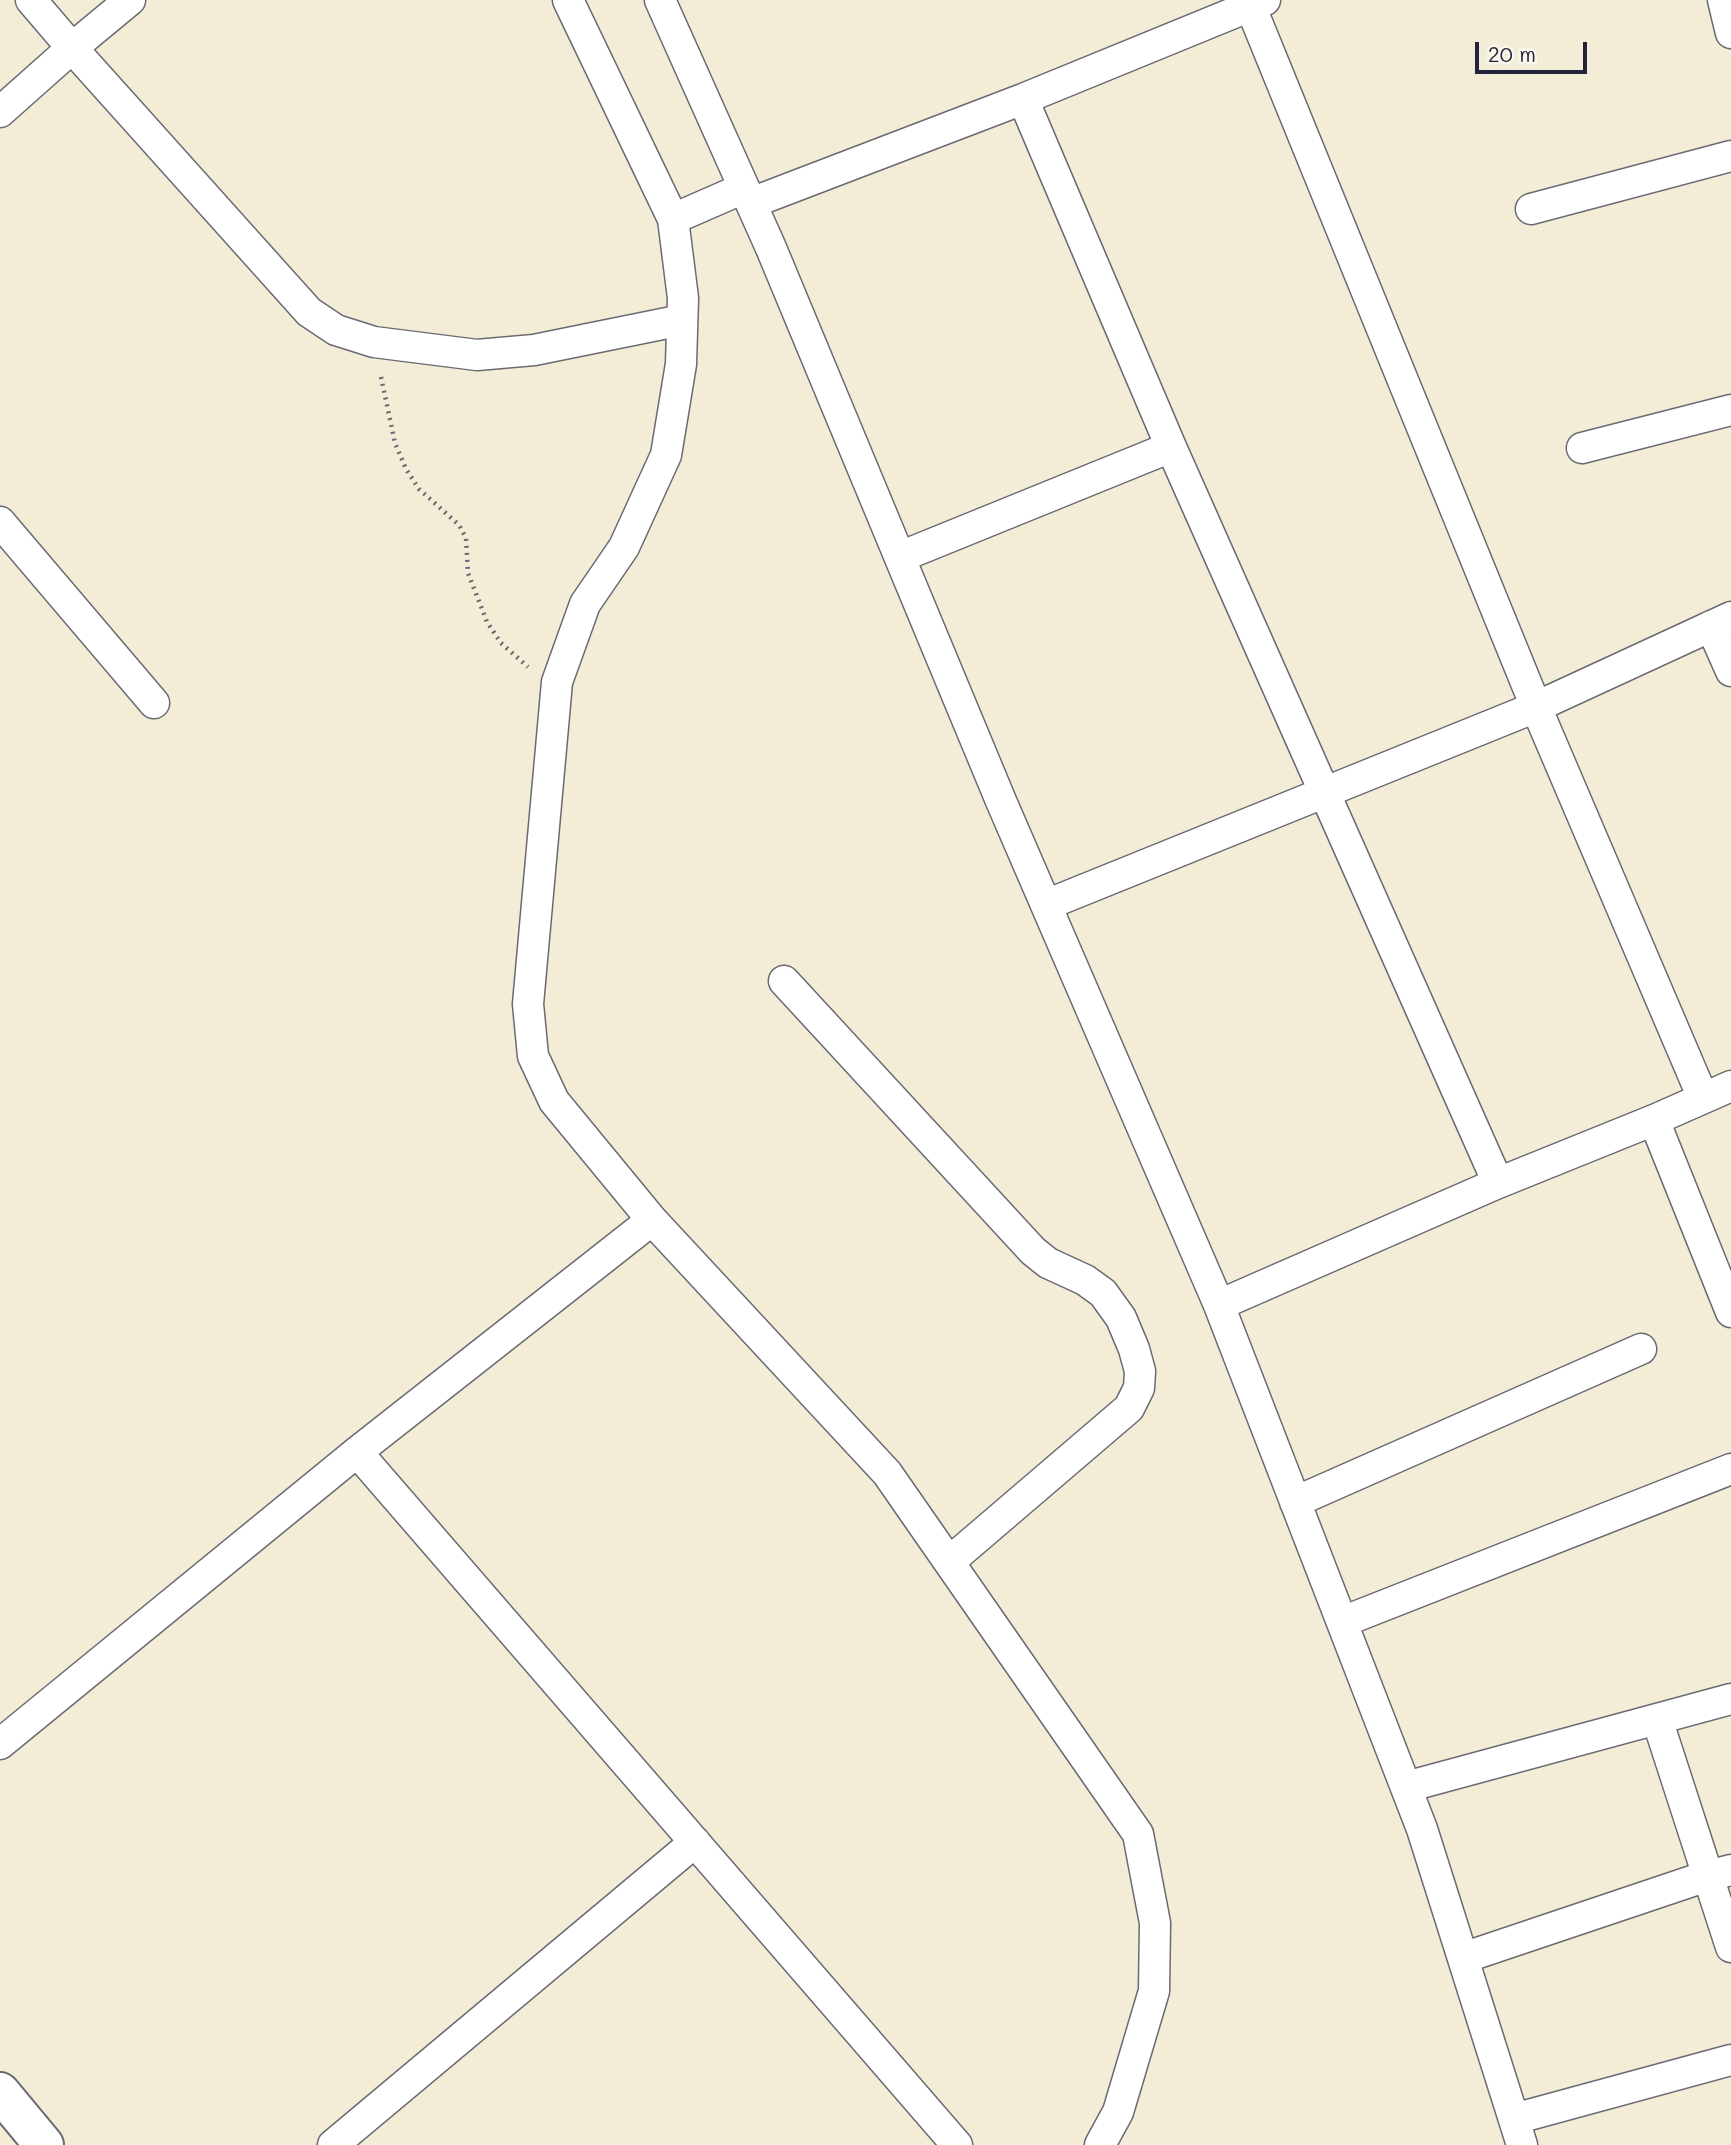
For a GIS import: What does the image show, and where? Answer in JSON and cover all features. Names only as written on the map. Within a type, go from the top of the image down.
[{"type":"street","points":[[31,0],[309,312],[336,330],[374,342],[477,355],[534,350],[682,320]]},
{"type":"street","points":[[0,112],[130,0]]},
{"type":"street","points":[[568,0],[673,219],[683,298],[681,363],[666,455],[624,547],[585,604],[557,682],[528,1004],[533,1056],[554,1101],[652,1220],[887,1473],[1138,1834],[1155,1923],[1154,1991],[1118,2112],[1100,2145]]},
{"type":"street","points":[[660,0],[748,195],[1046,905],[1219,1305],[1422,1829],[1518,2132],[1731,2060]]},
{"type":"street","points":[[1723,0],[1731,33]]},
{"type":"street","points":[[673,219],[1023,99],[1258,2],[1536,707],[1703,1098]]},
{"type":"street","points":[[1023,99],[1171,447],[1498,1183]]},
{"type":"street","points":[[1531,209],[1731,156]]},
{"type":"street","points":[[1582,448],[1731,410]]},
{"type":"street","points":[[900,557],[1171,447]]},
{"type":"street","points":[[0,522],[154,703]]},
{"type":"street","points":[[1046,905],[1536,707],[1721,622],[1731,671]]},
{"type":"street","points":[[784,981],[1033,1251],[1048,1263],[1085,1280],[1103,1293],[1121,1318],[1134,1349],[1140,1371],[1139,1388],[1129,1408],[949,1562]]},
{"type":"street","points":[[1219,1305],[1498,1183],[1731,1086]]},
{"type":"street","points":[[1654,1120],[1725,1280],[1731,1312]]},
{"type":"street","points":[[0,1744],[357,1452],[652,1220]]},
{"type":"street","points":[[1295,1502],[1641,1349]]},
{"type":"street","points":[[357,1452],[957,2145]]},
{"type":"street","points":[[1342,1622],[1731,1469]]},
{"type":"street","points":[[1406,1787],[1731,1699]]},
{"type":"street","points":[[1657,1719],[1719,1873],[1731,1947]]},
{"type":"street","points":[[333,2145],[695,1842]]},
{"type":"street","points":[[1463,1958],[1719,1873]]},
{"type":"street","points":[[0,2092],[44,2145]]},
{"type":"path","points":[[374,342],[395,443],[406,469],[419,489],[459,525],[466,538],[468,573],[487,622],[500,643],[526,666],[557,682]]}]
